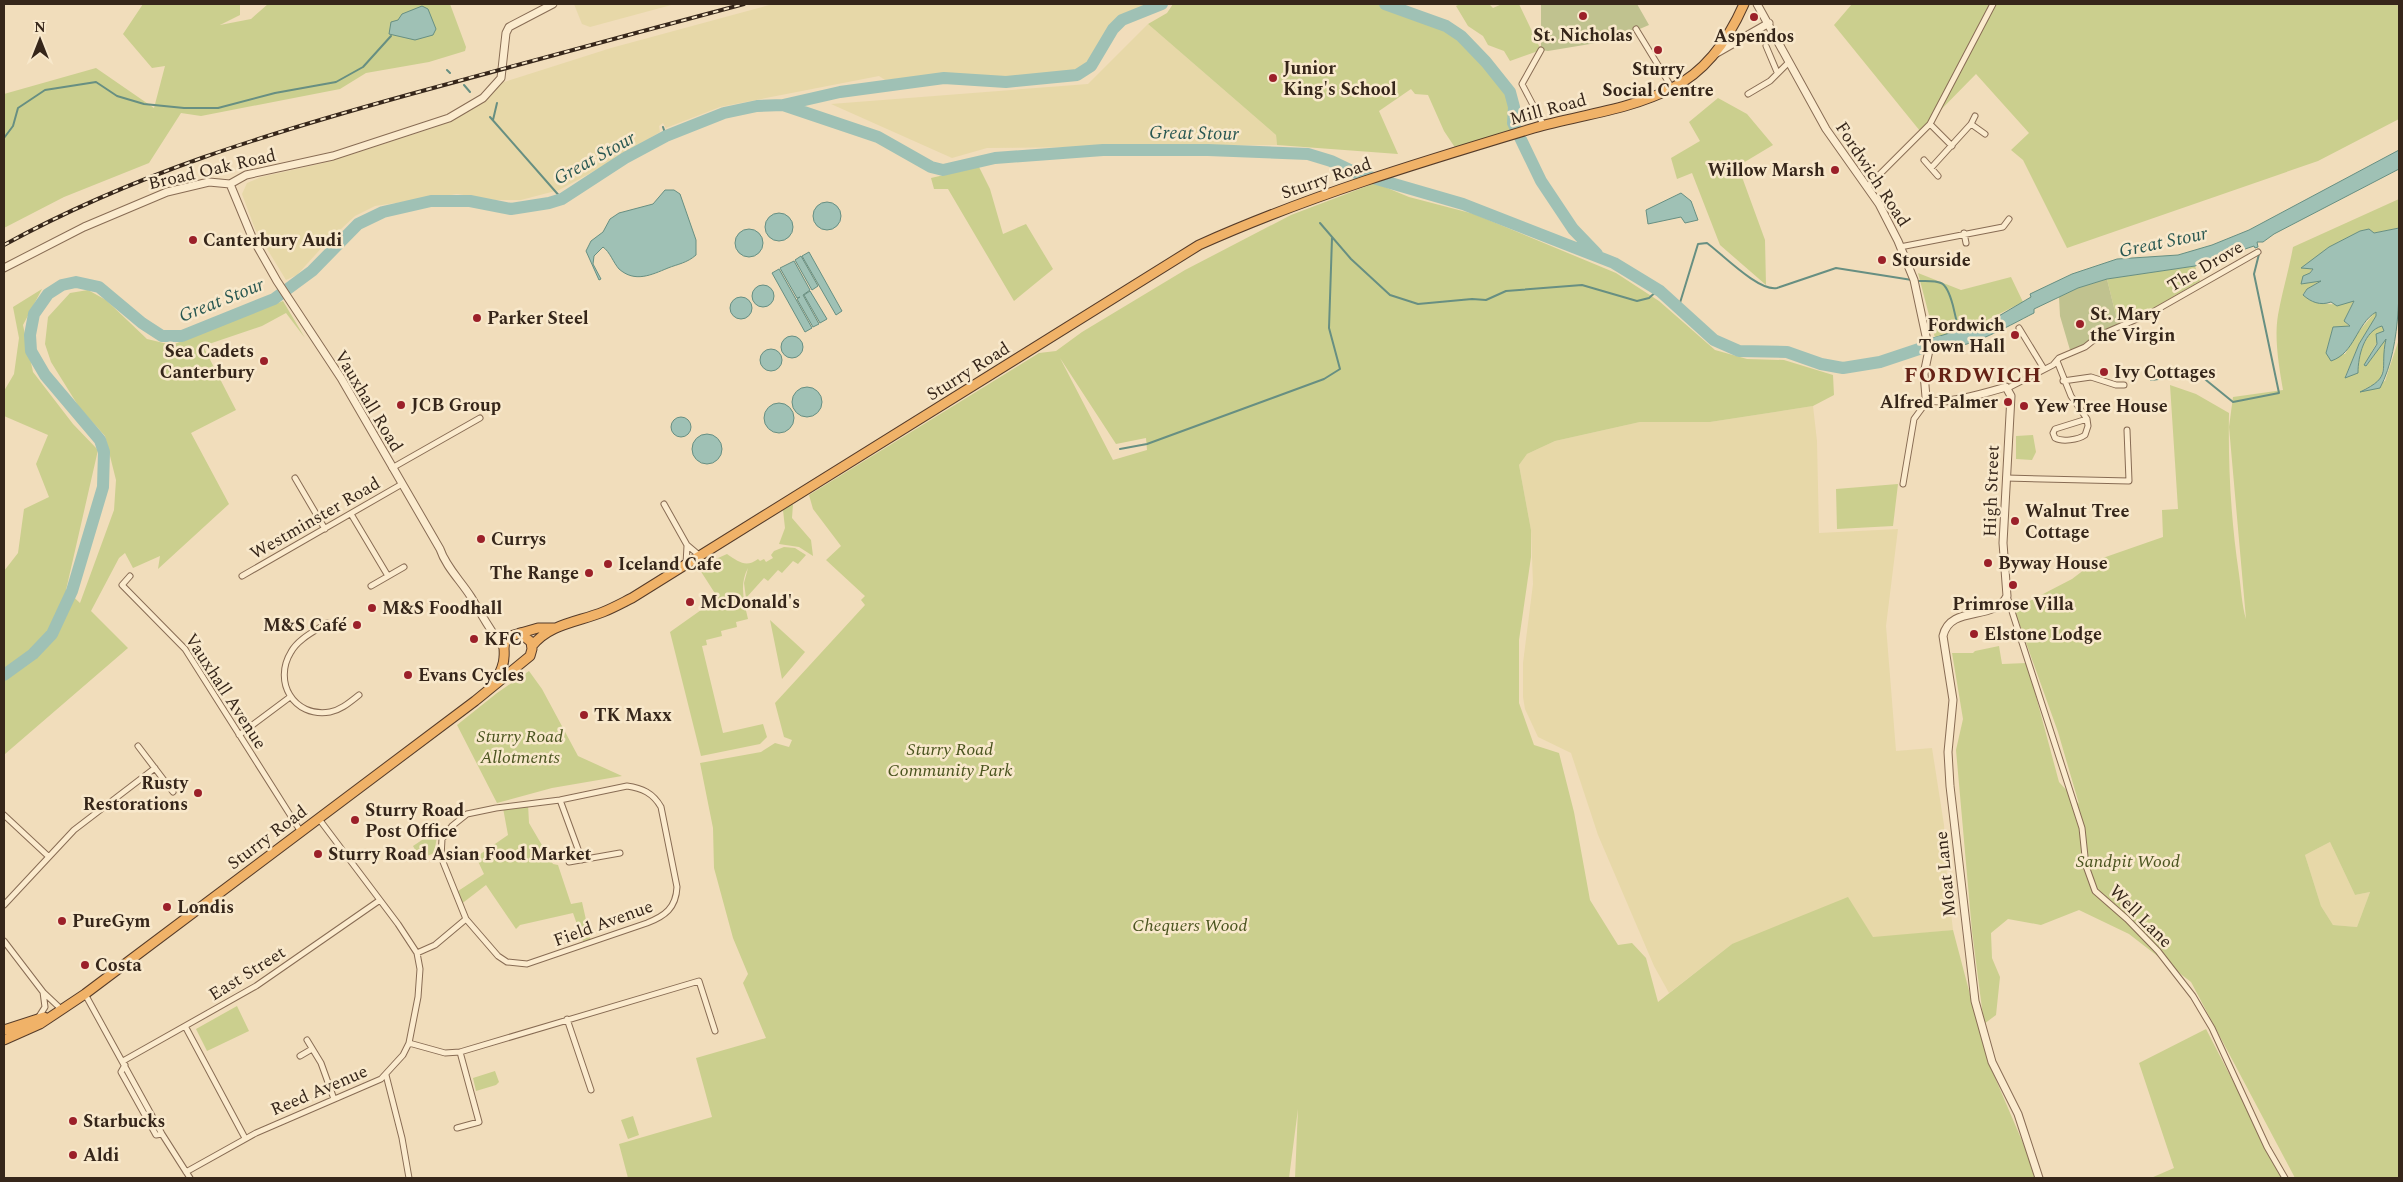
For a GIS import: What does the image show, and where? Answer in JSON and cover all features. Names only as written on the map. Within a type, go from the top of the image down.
[{"type":"highway","name":"Mill Road","points":[[1409,168],[1539,127],[1644,99],[1672,88],[1714,55],[1726,39],[1744,4]]},
{"type":"highway","name":"Sturry Road","points":[[4,1040],[40,1024],[85,994],[454,717],[530,656],[532,646],[540,636],[556,628],[604,612],[632,598],[1200,245],[1259,218],[1335,190],[1409,168]]},
{"type":"highway","name":"Sturry Road","points":[[495,683],[501,670],[508,637],[538,628],[556,628]]},
{"type":"highway","points":[[520,633],[528,638],[532,646]]},
{"type":"highway","points":[[504,651],[512,661],[522,662]]},
{"type":"highway","name":"Sturry Road","points":[[4,1030],[58,1011]]},
{"type":"street","name":"Broad Oak Road","points":[[4,268],[84,227],[159,195],[210,182],[230,184],[246,175],[333,156],[449,118],[483,98],[501,78],[504,68],[506,33],[509,27],[552,4]]},
{"type":"street","name":"Fordwich Road","points":[[1757,4],[1826,129],[1879,204],[1900,247],[1914,280],[1927,338],[1929,350],[1924,374],[1926,397],[1928,400]]},
{"type":"street","points":[[1867,187],[1930,124],[1993,4]]},
{"type":"street","points":[[1714,55],[1769,23]]},
{"type":"street","points":[[1636,29],[1672,88]]},
{"type":"street","points":[[1766,46],[1777,72]]},
{"type":"street","points":[[1539,127],[1522,84],[1541,50]]},
{"type":"street","points":[[1748,94],[1770,81],[1789,62]]},
{"type":"street","points":[[1931,168],[1971,124],[1975,116]]},
{"type":"street","points":[[1930,124],[1952,146]]},
{"type":"street","points":[[1971,124],[1984,134]]},
{"type":"street","points":[[1924,160],[1938,176]]},
{"type":"street","name":"Vauxhall Road","points":[[230,184],[252,237],[277,281],[341,378],[440,549],[444,560],[471,597],[488,629],[504,651]]},
{"type":"street","points":[[1900,247],[1964,233],[2003,227],[2009,218]]},
{"type":"street","points":[[1964,233],[1966,243]]},
{"type":"street","name":"The Drove","points":[[2008,388],[2044,369],[2058,359],[2085,347],[2100,335],[2151,313],[2258,252]]},
{"type":"street","points":[[2019,328],[2044,369]]},
{"type":"street","points":[[2058,359],[2063,381],[2087,418],[2088,426],[2085,435],[2080,438],[2060,441],[2055,438],[2053,433],[2055,429],[2087,418]]},
{"type":"street","points":[[2063,381],[2091,377],[2116,385],[2124,385]]},
{"type":"street","points":[[1903,484],[1914,420],[1928,400],[1951,400],[2008,388]]},
{"type":"street","name":"High Street","points":[[2007,596],[2004,543],[2006,478],[2012,396],[2008,388]]},
{"type":"street","points":[[392,468],[480,418]]},
{"type":"street","points":[[2006,478],[2129,481],[2127,430]]},
{"type":"street","points":[[295,478],[325,528]]},
{"type":"street","name":"Westminster Road","points":[[242,576],[402,484]]},
{"type":"street","points":[[664,504],[687,545],[700,556]]},
{"type":"street","points":[[351,514],[388,576]]},
{"type":"street","points":[[686,564],[687,545]]},
{"type":"street","points":[[371,586],[404,567]]},
{"type":"street","name":"Vauxhall Avenue","points":[[130,576],[122,585],[185,649],[301,832]]},
{"type":"street","name":"Well Lane","points":[[2007,596],[2082,828],[2086,866],[2095,891],[2127,918],[2158,951],[2193,996],[2212,1028],[2267,1147],[2285,1178]]},
{"type":"street","name":"Moat Lane","points":[[2007,596],[2004,603],[1997,607],[1952,620],[1945,628],[1944,645],[1953,700],[1948,752],[1966,932],[1975,1001],[1992,1062],[2018,1114],[2039,1178]]},
{"type":"street","points":[[327,623],[292,650],[285,664],[284,677],[290,697],[295,703],[304,708],[327,712],[345,706],[359,695]]},
{"type":"street","points":[[488,629],[508,637]]},
{"type":"street","points":[[239,735],[290,697]]},
{"type":"street","points":[[138,746],[173,792]]},
{"type":"street","points":[[4,905],[48,856],[87,819],[155,768]]},
{"type":"street","name":"Field Avenue","points":[[627,786],[642,788],[658,801],[661,807],[678,887],[677,898],[671,909],[661,918],[527,964],[507,962],[498,956],[466,919],[441,857],[442,838],[446,832],[467,814],[496,808],[560,800],[627,786]]},
{"type":"street","points":[[560,800],[582,860]]},
{"type":"street","points":[[4,815],[48,856]]},
{"type":"street","name":"Reed Avenue","points":[[186,1172],[245,1138],[386,1074],[403,1055],[410,1043],[418,997],[420,970],[417,953],[380,900],[318,819]]},
{"type":"street","points":[[569,862],[620,853]]},
{"type":"street","name":"East Street","points":[[124,1063],[256,986],[380,900]]},
{"type":"street","points":[[417,953],[434,945],[466,919]]},
{"type":"street","points":[[4,942],[58,1011]]},
{"type":"street","points":[[410,1043],[445,1053],[460,1052],[699,980],[716,1031]]},
{"type":"street","points":[[38,1018],[44,1007],[43,992]]},
{"type":"street","points":[[85,994],[162,1134],[190,1178]]},
{"type":"street","points":[[567,1019],[591,1090]]},
{"type":"street","points":[[185,1026],[245,1138]]},
{"type":"street","points":[[307,1040],[321,1063],[334,1099]]},
{"type":"street","points":[[300,1056],[312,1049]]},
{"type":"street","points":[[457,1128],[479,1122],[460,1052]]},
{"type":"street","points":[[386,1074],[402,1138],[409,1178]]},
{"type":"shaded area","points":[[574,4],[675,4],[590,27],[582,24]]},
{"type":"shaded area","points":[[773,4],[1150,4],[1120,15],[1110,24],[1088,61],[1082,68],[1075,70],[1006,77],[943,74],[885,80],[879,76],[720,107],[666,128],[663,123],[659,126],[660,132],[598,169],[559,190],[521,200],[495,200],[457,194],[375,206],[355,216],[326,243],[297,275],[286,280],[255,229],[242,194],[247,183],[261,177],[328,162],[436,127],[461,114],[501,83],[611,48]]},
{"type":"shaded area","points":[[1148,24],[1276,135],[1277,145],[987,148],[952,158],[831,104],[1088,84]]},
{"type":"shaded area","points":[[1813,406],[1817,441],[1819,533],[1898,529],[1886,626],[1896,751],[1932,748],[1944,825],[1947,878],[1953,930],[1883,937],[1732,944],[1669,993],[1654,966],[1598,835],[1571,753],[1538,737],[1525,709],[1523,663],[1533,584],[1531,530],[1519,465],[1527,454],[1555,441],[1640,422],[1710,422]]},
{"type":"shaded area","points":[[2330,842],[2355,895],[2370,892],[2357,927],[2333,925],[2321,906],[2305,855]]},
{"type":"green space","points":[[143,4],[240,4],[240,15],[220,25],[251,19],[268,4],[450,4],[466,47],[465,51],[429,62],[366,73],[340,89],[201,116],[181,113],[149,163],[64,197],[4,228],[4,94],[96,68],[154,108],[165,66],[152,68],[123,34]]},
{"type":"green space","points":[[1173,4],[1377,4],[1442,27],[1458,38],[1483,64],[1507,95],[1512,110],[1509,121],[1511,131],[1456,149],[1444,131],[1428,95],[1415,94],[1411,89],[1379,111],[1398,154],[1277,145],[1276,135],[1148,24],[1167,13]]},
{"type":"green space","points":[[1460,4],[1489,4],[1493,8],[1502,4],[1519,4],[1541,50],[1510,61],[1504,51],[1488,45],[1483,36],[1468,26],[1456,6]]},
{"type":"green space","points":[[1541,4],[1637,4],[1649,25],[1614,40],[1548,51],[1541,50]]},
{"type":"green space","points":[[1852,4],[2399,4],[2399,119],[2318,161],[2067,248],[2023,160],[2011,150],[2029,133],[1976,74],[1920,131],[1834,25]]},
{"type":"green space","points":[[1718,98],[1747,114],[1773,145],[1738,166],[1765,240],[1766,285],[1720,245],[1692,173],[1677,179],[1671,158],[1700,141],[1689,122]]},
{"type":"green space","points":[[979,167],[990,189],[1003,234],[1026,224],[1053,269],[1014,301],[948,189],[934,189],[931,178]]},
{"type":"green space","points":[[1375,183],[1409,197],[1474,214],[1616,273],[1659,301],[1715,350],[1747,359],[1784,360],[1833,375],[1834,395],[1813,406],[1710,422],[1640,422],[1555,441],[1527,454],[1519,465],[1531,530],[1531,557],[1519,640],[1519,703],[1534,745],[1559,753],[1574,812],[1590,900],[1618,945],[1632,943],[1646,958],[1658,1002],[1732,944],[1848,897],[1873,937],[1953,930],[1987,1059],[2038,1178],[1295,1178],[1298,1109],[1289,1178],[628,1178],[619,1144],[712,1117],[696,1058],[766,1038],[743,983],[748,974],[733,938],[714,868],[713,828],[700,763],[761,752],[775,743],[789,747],[792,740],[784,737],[775,703],[865,605],[861,600],[865,596],[826,560],[841,546],[813,509],[809,495],[1039,353],[1056,351],[1082,332],[1185,270],[1291,215]],"holes":[[[1060,358],[1116,444],[1146,438],[1147,450],[1113,460]]]},
{"type":"green space","name":"Sandpit Wood","points":[[2399,199],[2399,228],[2374,233],[2369,229],[2360,231],[2329,247],[2302,268],[2313,268],[2302,284],[2322,280],[2307,289],[2303,294],[2308,298],[2328,304],[2354,300],[2344,321],[2350,327],[2333,327],[2326,353],[2345,354],[2355,336],[2376,311],[2376,316],[2359,344],[2345,377],[2358,373],[2359,359],[2366,339],[2371,333],[2382,326],[2384,331],[2372,351],[2367,365],[2387,337],[2380,381],[2377,384],[2385,381],[2399,339],[2399,1178],[2295,1178],[2191,982],[2129,934],[2079,910],[2041,925],[2008,919],[1991,933],[1992,958],[2000,977],[1996,1015],[1984,1024],[1972,931],[1956,750],[1963,719],[1952,653],[1973,653],[1999,646],[2002,664],[2027,663],[2059,782],[2079,804],[2058,732],[2014,609],[2072,579],[2097,560],[2163,537],[2162,510],[2178,509],[2170,385],[2196,394],[2229,413],[2229,427],[2233,397],[2283,390],[2278,352],[2277,324],[2293,247]],"holes":[[[2229,427],[2246,619],[2243,608],[2232,514]],[[2330,842],[2355,895],[2370,892],[2357,927],[2333,925],[2321,906],[2305,855]]]},
{"type":"green space","points":[[2195,266],[2200,281],[2152,309],[2118,324],[2107,279]]},
{"type":"green space","points":[[1918,273],[1961,290],[2011,277],[2023,302],[1977,325],[1935,338]]},
{"type":"green space","points":[[2107,279],[2118,324],[2084,345],[2070,350],[2060,316],[2059,297],[2078,288]]},
{"type":"green space","points":[[42,289],[23,325],[33,372],[73,424],[98,450],[66,590],[80,603],[114,510],[116,480],[105,436],[79,407],[51,362],[45,344],[48,317],[70,293],[88,290],[106,300],[147,339],[172,345],[283,301],[305,338],[286,313],[262,326],[203,346],[236,410],[191,433],[229,504],[158,569],[160,556],[133,568],[125,553],[119,558],[91,611],[128,648],[5,754],[4,571],[18,553],[24,509],[49,497],[36,464],[48,435],[4,416],[4,391],[14,374],[19,338],[13,307]]},
{"type":"green space","points":[[2033,435],[2036,452],[2032,460],[2016,459],[2016,436]]},
{"type":"green space","points":[[1898,484],[1893,526],[1837,529],[1836,489]]},
{"type":"green space","points":[[793,504],[792,518],[811,540],[813,556],[799,547],[779,544],[785,528],[783,510]]},
{"type":"green space","points":[[784,547],[795,548],[806,555],[798,564],[793,561],[782,573],[778,570],[768,581],[764,578],[746,598],[744,583],[748,568],[745,574],[743,587],[748,619],[736,622],[737,627],[721,631],[722,636],[706,640],[707,645],[702,646],[723,733],[763,724],[767,737],[760,744],[701,756],[670,632],[718,598],[698,567],[727,554],[742,563],[754,562],[758,559],[760,561],[764,559],[766,562],[773,558],[771,555],[774,551]]},
{"type":"green space","points":[[770,620],[805,652],[782,679]]},
{"type":"green space","name":"Sturry Road Allotments","points":[[529,671],[542,689],[578,756],[622,776],[552,788],[497,803],[457,725],[497,693]]},
{"type":"green space","points":[[528,804],[529,823],[553,864],[558,865],[571,904],[582,902],[591,942],[584,944],[573,913],[520,925],[516,929],[486,885],[460,905],[455,893],[484,874],[476,857],[508,835],[503,808]]},
{"type":"green space","points":[[434,832],[437,837],[434,853],[420,859],[413,846]]},
{"type":"green space","points":[[237,1006],[249,1031],[207,1051],[196,1029]]},
{"type":"green space","points":[[2206,1029],[2283,1178],[2151,1178],[2174,1168],[2139,1063]]},
{"type":"green space","points":[[495,1071],[499,1082],[496,1085],[476,1091],[473,1078]]},
{"type":"green space","points":[[633,1116],[639,1135],[628,1139],[621,1120]]},
{"type":"water","points":[[422,6],[428,9],[436,29],[433,35],[415,40],[389,34],[391,22],[398,20],[402,14]]},
{"type":"water","name":"Great Stour","points":[[2399,150],[2399,169],[2274,234],[2263,242],[2257,242],[2258,247],[2255,248],[2254,246],[2195,266],[2107,279],[2078,288],[2034,309],[2034,313],[1997,332],[1968,344],[1941,349],[1929,347],[1928,341],[1930,339],[1992,320],[2031,297],[2030,294],[2072,274],[2117,259],[2178,255],[2212,245],[2249,230]]},
{"type":"water","points":[[665,190],[674,190],[680,194],[696,240],[696,255],[686,262],[637,277],[631,276],[619,269],[603,247],[594,256],[593,264],[601,279],[599,280],[586,251],[591,241],[603,232],[610,219],[619,213],[653,204]]},
{"type":"water","points":[[1681,193],[1691,201],[1698,220],[1685,223],[1681,217],[1648,224],[1646,210]]},
{"type":"water","points":[[827,202],[837,206],[841,216],[837,226],[827,230],[817,226],[813,216],[817,206]]},
{"type":"water","points":[[779,213],[789,217],[793,227],[789,237],[779,241],[769,237],[765,227],[769,217]]},
{"type":"water","points":[[2399,228],[2398,311],[2393,352],[2380,388],[2360,392],[2377,381],[2383,371],[2386,339],[2366,366],[2364,365],[2377,344],[2376,334],[2384,331],[2382,326],[2371,333],[2366,339],[2359,359],[2358,373],[2345,378],[2359,344],[2376,316],[2376,312],[2369,317],[2345,352],[2331,361],[2326,353],[2333,327],[2350,326],[2344,321],[2354,301],[2337,306],[2331,302],[2316,303],[2309,300],[2303,295],[2307,289],[2321,281],[2301,284],[2303,276],[2310,273],[2313,269],[2301,268],[2329,247],[2360,231],[2369,229],[2374,233]]},
{"type":"water","points":[[749,229],[759,233],[763,243],[759,253],[749,257],[739,253],[735,243],[739,233]]},
{"type":"water","points":[[809,252],[842,311],[836,315],[802,256]]},
{"type":"water","points":[[801,256],[818,286],[812,290],[795,260]]},
{"type":"water","points":[[794,261],[810,290],[803,295],[819,324],[813,327],[797,299],[800,297],[797,298],[780,268]]},
{"type":"water","points":[[779,269],[812,328],[805,332],[772,273]]},
{"type":"water","points":[[763,285],[771,288],[774,296],[771,304],[763,307],[755,304],[752,296],[755,288]]},
{"type":"water","points":[[810,291],[827,319],[820,323],[804,295]]},
{"type":"water","points":[[741,297],[749,300],[752,308],[749,316],[741,319],[733,316],[730,308],[733,300]]},
{"type":"water","points":[[792,336],[800,339],[803,347],[800,355],[792,358],[784,355],[781,347],[784,339]]},
{"type":"water","points":[[771,349],[779,352],[782,360],[779,368],[771,371],[763,368],[760,360],[763,352]]},
{"type":"water","points":[[807,387],[818,391],[822,402],[818,413],[807,417],[796,413],[792,402],[796,391]]},
{"type":"water","points":[[779,403],[790,407],[794,418],[790,429],[779,433],[768,429],[764,418],[768,407]]},
{"type":"water","points":[[681,417],[688,420],[691,427],[688,434],[681,437],[674,434],[671,427],[674,420]]},
{"type":"water","points":[[707,434],[717,439],[722,449],[717,459],[707,464],[697,459],[692,449],[697,439]]},
{"type":"waterway","name":"Great Stour","points":[[4,675],[33,654],[52,634],[72,591],[103,487],[104,452],[100,440],[45,375],[31,351],[30,335],[34,314],[48,294],[62,285],[76,282],[99,287],[142,323],[162,336],[182,336],[274,299],[312,271],[358,224],[383,212],[431,201],[470,201],[511,209],[549,203],[562,199],[625,158],[666,136],[724,113],[757,106],[783,105],[840,92],[944,78],[1006,82],[1077,75],[1091,66],[1113,29],[1122,20],[1162,4]]},
{"type":"waterway","name":"Great Stour","points":[[1385,4],[1446,26],[1461,36],[1486,62],[1510,92],[1514,107],[1513,123],[1541,181],[1573,229],[1597,254]]},
{"type":"waterway","points":[[4,138],[13,126],[18,108],[45,90],[96,82],[117,96],[144,104],[184,108],[218,108],[275,93],[336,82],[363,67],[391,36]]},
{"type":"waterway","points":[[447,70],[450,73]]},
{"type":"waterway","points":[[464,85],[470,92]]},
{"type":"waterway","points":[[493,120],[497,103]]},
{"type":"waterway","name":"Great Stour","points":[[783,105],[878,137],[931,167],[943,170],[995,158],[1103,150],[1208,150],[1308,154],[1331,161],[1356,173],[1463,204],[1614,263],[1660,291],[1714,340],[1739,351],[1787,352],[1821,364],[1843,368],[1880,362],[1940,342]]},
{"type":"waterway","points":[[490,117],[562,199]]},
{"type":"waterway","points":[[663,127],[666,136]]},
{"type":"waterway","points":[[1320,223],[1351,259],[1390,295],[1418,304],[1472,299],[1486,300],[1506,291],[1582,285],[1637,301],[1649,298],[1658,290]]},
{"type":"waterway","points":[[1120,449],[1147,444],[1324,379],[1340,369],[1329,328],[1332,238]]},
{"type":"waterway","name":"Great Stour","points":[[1679,306],[1698,244],[1707,243],[1741,271],[1769,288],[1777,288],[1836,268],[1912,280]]},
{"type":"waterway","points":[[2151,380],[2195,374],[2201,376],[2233,402],[2279,393],[2254,274],[2259,254]]},
{"type":"waterway","name":"Great Stour","points":[[1917,281],[1936,281],[1945,286],[1953,305],[1958,332]]},
{"type":"railway","points":[[4,245],[102,197],[152,176],[254,140],[411,94],[744,4]]},
{"type":"place","name":"St. Nicholas","points":[[1583,16]]},
{"type":"place","name":"Aspendos","points":[[1754,17]]},
{"type":"place","name":"Sturry Social Centre","points":[[1658,50]]},
{"type":"place","name":"Junior King's School","points":[[1273,78]]},
{"type":"place","name":"Willow Marsh","points":[[1835,170]]},
{"type":"place","name":"Canterbury Audi","points":[[193,240]]},
{"type":"place","name":"Stourside","points":[[1882,260]]},
{"type":"place","name":"Parker Steel","points":[[477,318]]},
{"type":"place","name":"St. Mary the Virgin","points":[[2080,324]]},
{"type":"place","name":"Fordwich Town Hall","points":[[2015,335]]},
{"type":"place","name":"Sea Cadets Canterbury","points":[[264,361]]},
{"type":"place","name":"Ivy Cottages","points":[[2104,372]]},
{"type":"place","name":"Alfred Palmer","points":[[2008,402]]},
{"type":"place","name":"JCB Group","points":[[401,405]]},
{"type":"place","name":"Yew Tree House","points":[[2024,406]]},
{"type":"place","name":"Walnut Tree Cottage","points":[[2015,521]]},
{"type":"place","name":"Currys","points":[[481,539]]},
{"type":"place","name":"Byway House","points":[[1988,563]]},
{"type":"place","name":"Iceland Cafe","points":[[608,564]]},
{"type":"place","name":"The Range","points":[[589,573]]},
{"type":"place","name":"Primrose Villa","points":[[2013,585]]},
{"type":"place","name":"McDonald's","points":[[690,602]]},
{"type":"place","name":"M&S Foodhall","points":[[372,608]]},
{"type":"place","name":"M&S Café","points":[[357,625]]},
{"type":"place","name":"Elstone Lodge","points":[[1974,634]]},
{"type":"place","name":"KFC","points":[[474,639]]},
{"type":"place","name":"Evans Cycles","points":[[408,675]]},
{"type":"place","name":"TK Maxx","points":[[584,715]]},
{"type":"place","name":"Rusty Restorations","points":[[198,793]]},
{"type":"place","name":"Sturry Road Post Office","points":[[355,820]]},
{"type":"place","name":"Sturry Road Asian Food Market","points":[[318,854]]},
{"type":"place","name":"Londis","points":[[167,907]]},
{"type":"place","name":"PureGym","points":[[62,921]]},
{"type":"place","name":"Costa","points":[[85,965]]},
{"type":"place","name":"Starbucks","points":[[73,1121]]},
{"type":"place","name":"Aldi","points":[[73,1155]]},
{"type":"district","name":"FORDWICH","points":[[1973,374]]},
{"type":"park label","name":"Sturry Road Community Park","points":[[950,760]]},
{"type":"park label","name":"Chequers Wood","points":[[1190,925]]}]
